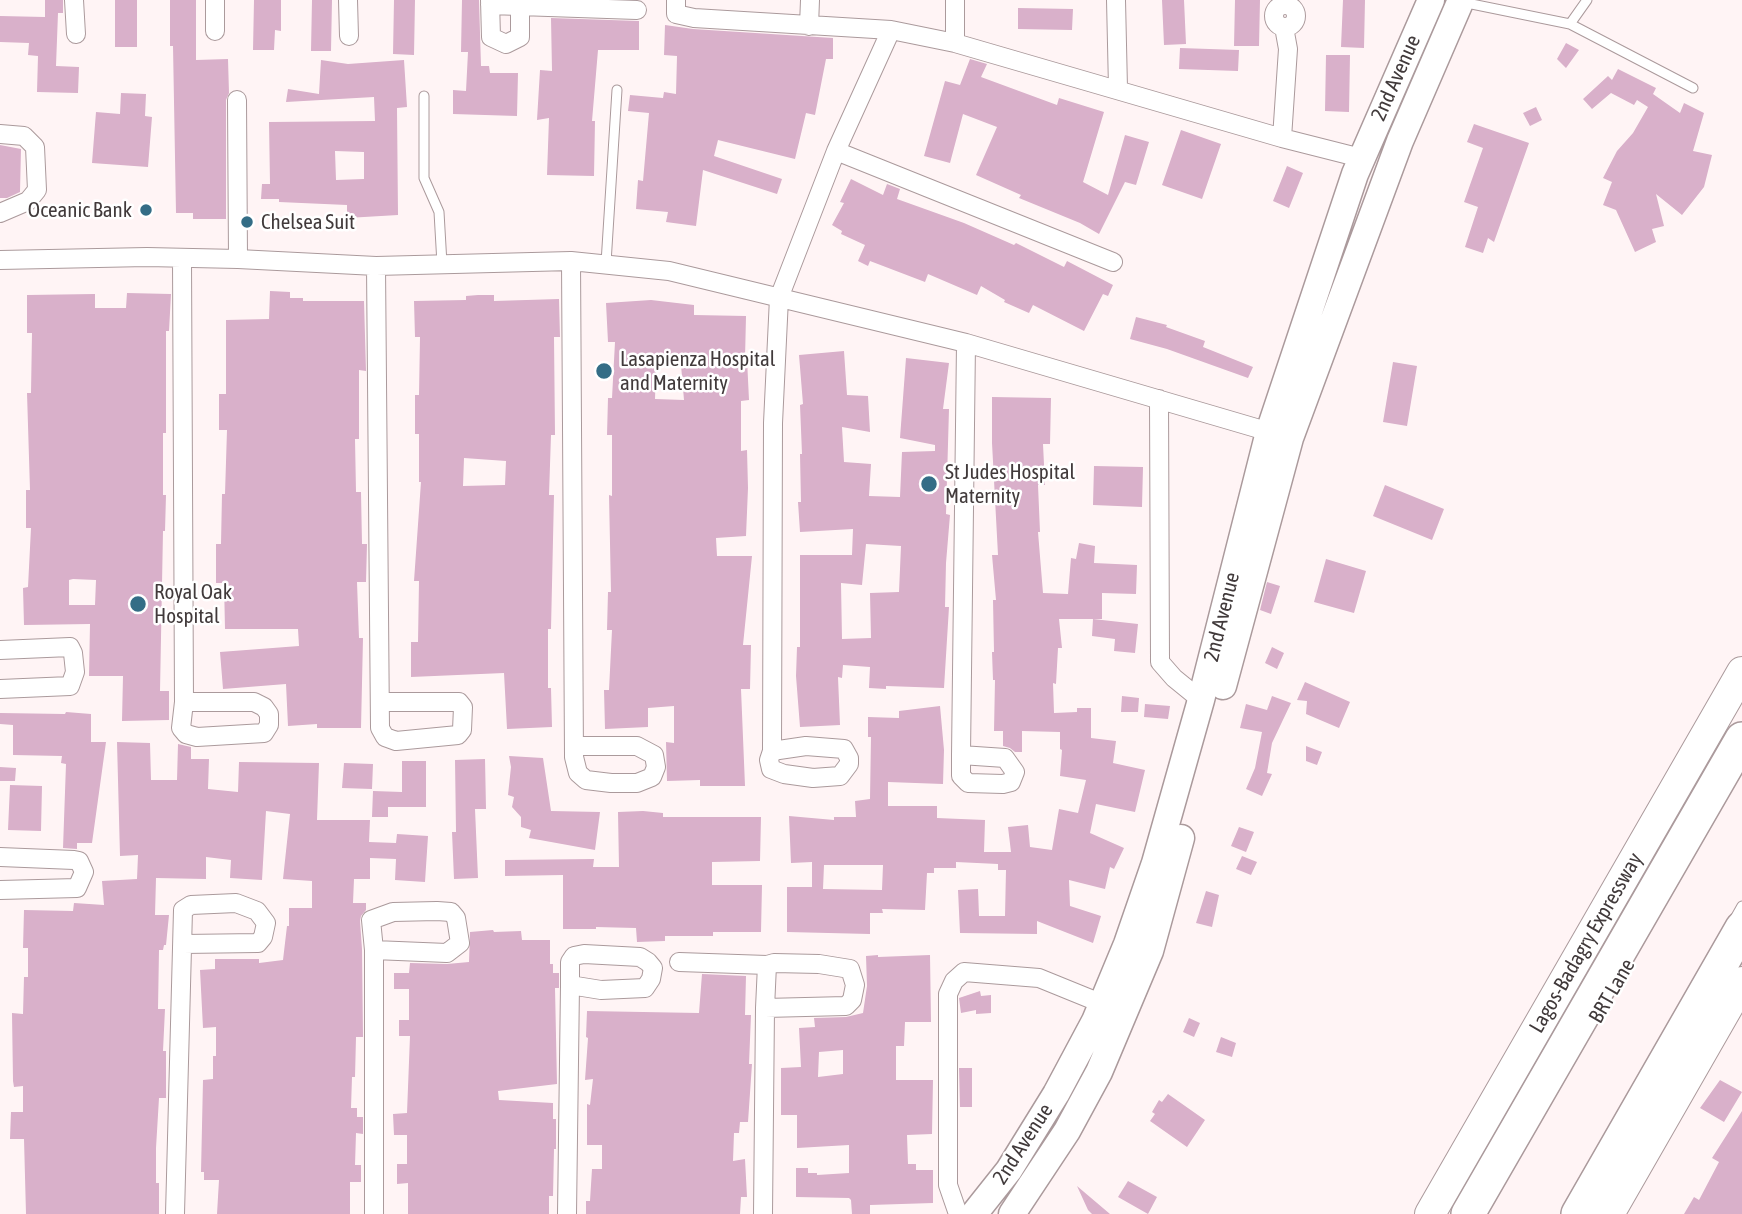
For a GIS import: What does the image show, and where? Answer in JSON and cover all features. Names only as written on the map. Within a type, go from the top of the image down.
[{"type":"highway","name":"Lagos-Badagry Expressway","points":[[1468,1214],[1742,739]]},
{"type":"highway","points":[[1578,1214],[1735,929]]},
{"type":"main road","name":"Lagos-Badagry Expressway","points":[[1430,1214],[1742,672]]},
{"type":"main road","points":[[1609,1214],[1742,982]]},
{"type":"street","points":[[74,0],[76,34]]},
{"type":"street","points":[[215,0],[215,31]]},
{"type":"street","points":[[348,0],[349,36]]},
{"type":"street","points":[[676,0],[676,14],[685,16],[891,30],[955,43],[1282,138],[1362,158]]},
{"type":"street","points":[[809,26],[810,0]]},
{"type":"street","points":[[955,0],[955,43]]},
{"type":"street","points":[[1116,0],[1118,89]]},
{"type":"street","name":"2nd Avenue","points":[[974,1214],[1009,1170],[1056,1094],[1102,1003],[1127,944],[1155,863],[1362,158],[1431,0]]},
{"type":"street","name":"2nd Avenue","points":[[1012,1214],[1067,1131],[1098,1072],[1150,951],[1280,435],[1400,141],[1461,1]]},
{"type":"street","points":[[520,3],[520,37],[506,44],[491,37],[490,3],[520,3],[637,10]]},
{"type":"street","points":[[1282,138],[1288,49],[1284,27]]},
{"type":"street","points":[[772,751],[773,423],[779,299],[836,151],[891,30]]},
{"type":"street","points":[[237,100],[238,259]]},
{"type":"street","points":[[0,134],[24,136],[35,146],[37,190],[28,201],[0,212]]},
{"type":"street","points":[[836,151],[1113,262]]},
{"type":"street","points":[[182,259],[184,702],[181,728],[186,734],[197,737],[264,733],[270,725],[269,714],[264,707],[254,702],[184,702]]},
{"type":"street","points":[[0,260],[238,259],[376,266],[571,261],[669,271],[966,343],[1280,435]]},
{"type":"street","points":[[571,261],[574,746]]},
{"type":"street","points":[[376,266],[380,728],[385,737],[396,741],[458,735],[463,730],[463,707],[459,702],[380,702]]},
{"type":"street","points":[[961,755],[966,343]]},
{"type":"street","points":[[1159,399],[1160,662],[1174,678],[1201,700]]},
{"type":"street","points":[[0,650],[70,647],[75,672],[70,686],[0,689]]},
{"type":"street","points":[[0,857],[74,860],[79,861],[83,872],[77,888],[0,890]]},
{"type":"street","points":[[175,1214],[183,910],[191,905],[236,903],[257,911],[266,923],[263,937],[258,943],[183,944]]},
{"type":"street","points":[[374,950],[447,953],[460,943],[456,918],[451,912],[437,911],[382,914],[371,920],[374,950],[374,1214]]},
{"type":"street","points":[[679,962],[840,966],[850,970],[855,985],[852,1000],[846,1006],[765,1008]]},
{"type":"street","points":[[764,1214],[766,965]]},
{"type":"street","points":[[958,1214],[948,1185],[948,994],[954,981],[964,972],[1039,978],[1102,1003]]},
{"type":"street","points":[[567,1214],[570,985]]},
{"type":"lane","points":[[1570,23],[1587,0]]},
{"type":"lane","points":[[1461,1],[1570,23],[1693,88]]},
{"type":"lane","points":[[606,263],[617,90]]},
{"type":"lane","points":[[424,96],[425,178],[439,212],[442,264]]},
{"type":"lane","points":[[1735,929],[1742,906]]},
{"type":"building","points":[[45,0],[63,0],[63,13],[58,13],[56,66],[79,67],[78,93],[37,92],[38,56],[28,55],[29,43],[0,42],[0,16],[45,17]]},
{"type":"building","points":[[115,0],[137,0],[137,47],[115,47]]},
{"type":"building","points":[[170,0],[196,0],[196,60],[228,59],[226,219],[193,219],[193,213],[176,213]]},
{"type":"building","points":[[254,0],[281,0],[281,31],[275,30],[274,50],[253,50]]},
{"type":"building","points":[[312,0],[332,0],[331,51],[311,51]]},
{"type":"building","points":[[394,0],[415,0],[414,55],[393,54]]},
{"type":"building","points":[[462,0],[479,0],[481,66],[489,66],[490,73],[518,73],[517,116],[453,114],[453,90],[466,91],[468,52],[461,52]]},
{"type":"building","points":[[1162,0],[1184,0],[1186,44],[1164,45]]},
{"type":"building","points":[[1235,0],[1260,0],[1259,46],[1234,46]]},
{"type":"building","points":[[1343,0],[1365,0],[1364,48],[1341,47]]},
{"type":"building","points":[[1018,8],[1073,9],[1072,30],[1018,29]]},
{"type":"building","points":[[551,18],[639,21],[639,50],[598,50],[592,121],[595,121],[594,176],[547,175],[549,118],[537,120],[540,70],[552,71]]},
{"type":"building","points":[[665,25],[833,38],[833,59],[826,59],[815,115],[806,113],[795,159],[718,140],[714,156],[782,179],[777,194],[703,170],[696,226],[666,222],[668,212],[636,209],[638,180],[643,181],[649,113],[628,111],[630,95],[663,98],[664,92],[676,94],[677,56],[664,55]]},
{"type":"building","points":[[1566,43],[1579,50],[1566,68],[1557,59]]},
{"type":"building","points":[[1180,48],[1239,50],[1238,71],[1179,69]]},
{"type":"building","points":[[1326,55],[1350,55],[1349,112],[1325,111]]},
{"type":"building","points":[[970,59],[987,64],[981,77],[1057,105],[1059,98],[1104,112],[1083,182],[1108,195],[1125,135],[1149,142],[1136,185],[1125,182],[1099,234],[1080,223],[1019,198],[1021,195],[976,175],[997,127],[963,114],[950,163],[924,156],[945,81],[960,85]]},
{"type":"building","points":[[321,60],[348,64],[404,60],[407,107],[397,108],[398,215],[347,218],[347,205],[261,199],[262,184],[270,184],[269,122],[375,121],[374,97],[286,102],[288,89],[319,94]],"holes":[[[335,151],[364,152],[364,179],[336,180]]]},
{"type":"building","points":[[1618,69],[1656,88],[1653,94],[1680,113],[1684,103],[1704,113],[1693,151],[1712,155],[1704,187],[1682,215],[1656,194],[1664,226],[1652,229],[1656,242],[1635,252],[1616,210],[1603,205],[1612,182],[1603,178],[1617,151],[1633,133],[1648,107],[1637,100],[1634,105],[1611,93],[1592,109],[1583,99],[1608,76],[1612,80]]},
{"type":"building","points":[[121,93],[146,94],[145,116],[152,117],[148,167],[92,163],[96,112],[120,114]]},
{"type":"building","points":[[1536,107],[1542,120],[1530,126],[1523,113]]},
{"type":"building","points":[[1474,124],[1529,143],[1494,242],[1488,238],[1483,253],[1465,247],[1478,207],[1464,202],[1483,148],[1467,142]]},
{"type":"building","points":[[1181,130],[1221,144],[1202,199],[1162,185]]},
{"type":"building","points":[[0,145],[21,149],[20,192],[7,198],[0,198]]},
{"type":"building","points":[[1287,166],[1303,173],[1289,208],[1273,201]]},
{"type":"building","points":[[851,179],[883,195],[887,184],[900,189],[897,199],[964,223],[1014,245],[1016,243],[1064,267],[1067,261],[1113,285],[1108,296],[1103,294],[1084,331],[1033,305],[1029,313],[1004,302],[1005,300],[981,286],[977,295],[928,274],[925,282],[870,261],[868,266],[858,261],[865,245],[841,234],[842,231],[832,225],[844,203],[840,202]]},
{"type":"building","points":[[270,291],[290,292],[290,298],[303,298],[303,301],[364,301],[366,371],[359,370],[359,439],[355,439],[356,492],[361,492],[362,544],[367,544],[366,582],[357,582],[359,638],[363,638],[361,728],[317,728],[317,724],[288,726],[286,684],[223,689],[220,652],[299,646],[298,629],[225,629],[224,583],[216,583],[216,544],[221,544],[222,494],[225,494],[227,430],[219,430],[219,394],[226,394],[226,320],[269,319]]},
{"type":"building","points":[[127,293],[171,294],[169,331],[166,331],[166,433],[163,433],[163,495],[166,495],[160,691],[169,691],[169,720],[122,721],[123,676],[89,676],[90,624],[24,625],[23,588],[28,587],[31,528],[26,528],[26,490],[30,490],[27,393],[31,393],[32,333],[27,333],[27,295],[95,294],[95,308],[126,308]],"holes":[[[69,580],[96,580],[95,605],[69,605]]]},
{"type":"building","points":[[494,295],[494,301],[559,299],[560,337],[554,337],[555,435],[551,435],[549,495],[554,495],[551,629],[548,629],[548,688],[551,688],[552,727],[507,729],[504,673],[411,677],[411,642],[418,642],[419,581],[414,581],[421,482],[419,434],[415,434],[420,337],[415,337],[414,301],[466,300],[466,296]],"holes":[[[464,458],[506,461],[505,485],[463,486]]]},
{"type":"building","points":[[651,300],[694,305],[694,315],[746,316],[745,359],[749,400],[741,401],[741,451],[747,450],[746,536],[716,538],[717,556],[752,556],[743,645],[751,645],[750,689],[741,689],[745,786],[700,786],[700,780],[667,781],[666,742],[674,743],[674,706],[648,708],[648,727],[605,729],[604,690],[609,690],[612,630],[607,630],[608,592],[611,592],[609,495],[612,496],[612,435],[607,435],[608,398],[612,398],[615,342],[608,342],[606,303]],"holes":[[[681,365],[684,400],[655,399],[656,367]]]},
{"type":"building","points":[[1136,317],[1167,325],[1166,327],[1205,341],[1203,347],[1253,367],[1248,378],[1167,349],[1130,339]]},
{"type":"building","points":[[844,351],[847,395],[868,396],[870,432],[842,427],[844,462],[871,464],[869,496],[900,497],[902,452],[935,451],[935,445],[900,438],[906,358],[949,363],[943,409],[949,409],[946,514],[950,515],[946,563],[945,607],[949,607],[944,688],[869,688],[870,667],[843,665],[842,678],[838,677],[840,725],[800,727],[796,676],[797,647],[800,647],[800,555],[852,555],[853,529],[800,532],[800,405],[803,404],[799,355]],"holes":[[[866,544],[901,546],[899,592],[870,593],[871,638],[842,639],[841,583],[862,585]]]},
{"type":"building","points":[[1393,362],[1417,366],[1407,426],[1383,422]]},
{"type":"building","points":[[992,397],[1051,398],[1050,444],[1043,444],[1045,485],[1038,485],[1038,532],[1043,593],[1068,594],[1071,558],[1076,559],[1079,543],[1095,546],[1094,563],[1137,565],[1136,594],[1102,593],[1102,619],[1059,619],[1062,648],[1058,648],[1056,684],[1053,683],[1054,713],[1091,708],[1091,738],[1116,741],[1113,763],[1145,770],[1135,812],[1096,804],[1090,833],[1124,848],[1114,869],[1110,867],[1105,889],[1069,880],[1070,906],[1101,916],[1093,943],[1037,921],[1037,934],[960,933],[958,890],[978,889],[979,916],[1005,916],[1006,870],[998,870],[998,864],[956,862],[956,868],[934,868],[934,873],[927,873],[925,910],[882,909],[883,913],[870,913],[870,934],[787,932],[787,887],[812,887],[812,862],[791,863],[789,816],[834,820],[834,817],[856,817],[855,801],[870,799],[871,737],[868,737],[868,717],[899,718],[899,711],[940,706],[944,750],[943,784],[888,782],[888,806],[937,806],[937,818],[985,820],[984,852],[1011,852],[1008,827],[1028,825],[1030,847],[1052,850],[1059,809],[1078,813],[1086,780],[1060,776],[1060,732],[1022,731],[1022,752],[1015,752],[1003,746],[1003,731],[994,731],[995,680],[992,652],[993,600],[996,600],[992,555],[998,555]],"holes":[[[824,865],[883,865],[882,890],[823,889]]]},
{"type":"building","points":[[1094,466],[1143,467],[1142,507],[1093,505]]},
{"type":"building","points":[[1385,485],[1444,509],[1432,540],[1373,516]]},
{"type":"building","points":[[1326,559],[1366,571],[1354,613],[1314,602]]},
{"type":"building","points":[[1267,582],[1280,586],[1271,614],[1260,610]]},
{"type":"building","points":[[1093,619],[1138,624],[1135,653],[1114,651],[1115,639],[1092,636]]},
{"type":"building","points":[[1272,647],[1284,653],[1277,669],[1265,663]]},
{"type":"building","points":[[1305,682],[1350,702],[1339,728],[1306,714],[1307,701],[1297,700]]},
{"type":"building","points":[[1122,696],[1139,698],[1138,712],[1121,712]]},
{"type":"building","points":[[1272,696],[1291,703],[1272,743],[1267,773],[1272,774],[1262,796],[1246,789],[1255,768],[1262,732],[1240,728],[1246,704],[1267,710]]},
{"type":"building","points":[[1145,704],[1170,706],[1168,719],[1144,717]]},
{"type":"building","points":[[0,713],[91,714],[91,742],[106,742],[92,843],[77,843],[77,849],[63,848],[66,764],[61,763],[62,756],[13,755],[13,725],[0,724]]},
{"type":"building","points":[[117,742],[150,743],[151,780],[177,780],[178,744],[191,747],[191,759],[209,759],[208,789],[238,792],[239,762],[319,763],[317,820],[370,820],[369,842],[396,843],[397,834],[428,836],[425,882],[395,880],[396,859],[370,858],[370,879],[354,879],[353,903],[366,903],[366,910],[360,921],[363,1037],[356,1037],[351,1108],[357,1108],[357,1117],[363,1117],[363,1134],[356,1133],[355,1165],[361,1165],[361,1182],[350,1182],[350,1214],[217,1214],[219,1180],[204,1180],[204,1172],[201,1172],[203,1080],[213,1079],[216,1027],[203,1028],[200,970],[215,969],[215,959],[259,959],[259,963],[283,960],[289,908],[312,908],[312,881],[283,879],[290,814],[266,811],[262,880],[230,878],[231,860],[206,857],[206,879],[156,878],[155,915],[169,915],[166,945],[163,950],[159,950],[158,1009],[165,1009],[163,1051],[166,1051],[166,1098],[159,1098],[156,1183],[159,1183],[159,1214],[26,1214],[24,1139],[10,1139],[11,1112],[23,1112],[23,1086],[14,1087],[13,1081],[12,1013],[23,1014],[24,977],[28,977],[28,948],[23,948],[24,910],[73,911],[74,903],[104,905],[102,881],[137,879],[138,855],[120,856]]},
{"type":"building","points":[[1306,746],[1322,752],[1317,765],[1306,761]]},
{"type":"building","points":[[509,756],[543,758],[551,811],[600,812],[595,850],[529,838],[531,830],[521,827],[521,817],[512,807],[514,797],[508,795],[511,767]]},
{"type":"building","points":[[485,759],[486,809],[475,809],[478,878],[454,879],[452,832],[456,832],[455,760]]},
{"type":"building","points":[[402,761],[426,761],[426,807],[388,807],[388,817],[372,817],[373,791],[402,792]]},
{"type":"building","points":[[344,763],[373,764],[372,789],[342,788]]},
{"type":"building","points":[[0,767],[16,768],[15,781],[0,781]]},
{"type":"building","points":[[10,785],[42,786],[41,831],[8,830]]},
{"type":"building","points":[[618,812],[663,813],[663,817],[761,817],[760,861],[712,862],[712,885],[762,885],[761,932],[713,932],[713,936],[665,936],[665,941],[637,942],[636,928],[563,929],[563,875],[505,876],[505,860],[594,859],[593,867],[619,867]]},
{"type":"building","points":[[1239,827],[1254,832],[1246,852],[1231,846]]},
{"type":"building","points":[[1242,856],[1257,862],[1251,875],[1236,869]]},
{"type":"building","points":[[1206,891],[1219,895],[1212,927],[1196,923]]},
{"type":"building","points":[[521,931],[522,940],[550,940],[550,964],[553,964],[553,973],[559,973],[559,988],[555,988],[557,1084],[498,1091],[499,1100],[553,1103],[556,1149],[549,1214],[408,1214],[408,1183],[397,1184],[397,1164],[407,1164],[407,1135],[394,1135],[393,1114],[407,1113],[410,1036],[399,1036],[399,1020],[409,1020],[409,989],[394,989],[394,973],[409,973],[410,963],[469,962],[470,932]]},
{"type":"building","points":[[930,955],[931,1022],[905,1022],[904,1046],[896,1046],[896,1080],[933,1080],[932,1134],[907,1135],[908,1164],[916,1164],[916,1170],[933,1170],[933,1203],[870,1205],[870,1214],[852,1214],[849,1198],[796,1197],[796,1168],[808,1168],[808,1173],[817,1175],[849,1173],[849,1145],[797,1148],[797,1115],[781,1115],[781,1068],[801,1067],[799,1028],[815,1027],[814,1018],[846,1017],[863,1013],[867,986],[866,956]],"holes":[[[843,1050],[843,1074],[818,1077],[819,1052]]]},
{"type":"building","points":[[702,974],[746,976],[745,1015],[751,1015],[749,1064],[752,1064],[748,1122],[740,1122],[739,1133],[734,1133],[733,1161],[745,1159],[747,1197],[741,1197],[740,1214],[586,1214],[586,1201],[590,1201],[592,1169],[602,1169],[602,1145],[587,1145],[587,1104],[590,1105],[593,1079],[585,1080],[587,1011],[699,1013]]},
{"type":"building","points":[[980,991],[981,996],[991,995],[991,1013],[976,1014],[976,1010],[961,1013],[959,998]]},
{"type":"building","points":[[1189,1018],[1200,1023],[1194,1037],[1183,1032]]},
{"type":"building","points":[[1221,1037],[1236,1043],[1232,1057],[1216,1052]]},
{"type":"building","points":[[959,1068],[972,1068],[972,1107],[960,1107]]},
{"type":"building","points":[[1720,1080],[1742,1092],[1724,1122],[1700,1108]]},
{"type":"building","points":[[1168,1094],[1205,1120],[1187,1147],[1150,1121],[1159,1100],[1162,1102]]},
{"type":"building","points":[[1742,1111],[1742,1214],[1684,1214],[1694,1197],[1699,1200],[1719,1162],[1712,1158]]},
{"type":"building","points":[[1128,1181],[1157,1197],[1148,1214],[1118,1197]]},
{"type":"building","points":[[1077,1186],[1110,1214],[1092,1214]]},
{"type":"place","name":"Oceanic Bank","points":[[146,210]]},
{"type":"place","name":"Chelsea Suit","points":[[247,222]]},
{"type":"place","name":"Lasapienza Hospital and Maternity","points":[[604,371]]},
{"type":"place","name":"St Judes Hospital Maternity","points":[[929,484]]},
{"type":"place","name":"Royal Oak Hospital","points":[[138,604]]}]
